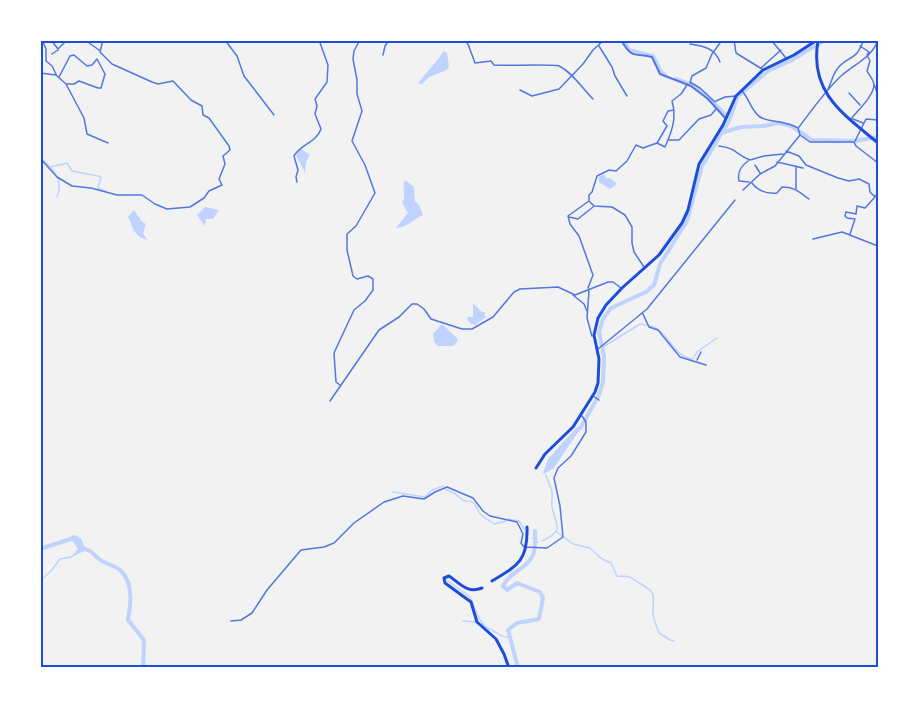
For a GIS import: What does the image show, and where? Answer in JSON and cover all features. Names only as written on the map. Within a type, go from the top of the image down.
[{"type":"highway","points":[[817,41],[816,65],[835,106],[879,143]]},
{"type":"highway","points":[[536,468],[545,454],[582,417],[593,396],[598,383],[596,325],[602,310],[622,288],[659,255],[682,223],[688,210],[699,164],[726,119],[736,96],[762,69],[786,59],[817,41]]},
{"type":"highway","points":[[492,581],[519,562],[529,548],[527,527]]},
{"type":"highway","points":[[482,588],[467,589],[449,576],[443,580],[471,602],[477,622],[496,639],[509,668]]},
{"type":"street","points":[[51,40],[58,49]]},
{"type":"street","points":[[52,54],[67,40]]},
{"type":"street","points":[[40,158],[57,177],[72,186],[117,195],[142,195],[167,209],[190,207],[204,198],[209,191],[222,185],[219,181],[225,164],[223,156],[230,150],[229,146],[209,118],[203,115],[202,106],[191,100],[173,81],[158,84],[112,64],[95,46],[85,40]]},
{"type":"street","points":[[100,51],[103,40]]},
{"type":"street","points":[[225,40],[237,56],[244,76],[274,115]]},
{"type":"street","points":[[297,182],[298,170],[294,156],[321,130],[315,114],[317,106],[315,99],[327,81],[328,65],[319,40]]},
{"type":"street","points":[[340,385],[336,382],[334,353],[354,310],[365,301],[373,290],[374,283],[373,279],[368,276],[357,279],[353,276],[347,245],[347,234],[356,226],[375,194],[363,161],[352,143],[362,115],[353,59],[354,51],[360,40]]},
{"type":"street","points":[[383,55],[389,40]]},
{"type":"street","points":[[464,40],[468,44],[472,59],[477,64],[491,61],[494,65],[555,64],[571,76],[593,99]]},
{"type":"street","points":[[520,90],[532,96],[554,92],[604,40]]},
{"type":"street","points":[[621,40],[626,51],[652,57],[658,73],[689,84],[714,103],[726,119]]},
{"type":"street","points":[[644,268],[634,252],[632,227],[625,215],[612,207],[594,206],[589,201],[589,195],[597,176],[611,170],[616,171],[627,161],[636,145],[643,148],[657,143],[665,147],[674,126],[672,101],[689,84],[692,76],[706,68],[713,52],[722,40]]},
{"type":"street","points":[[734,40],[736,53],[762,69],[781,50]]},
{"type":"street","points":[[771,40],[786,59]]},
{"type":"street","points":[[828,91],[831,78],[838,67],[857,53],[864,40]]},
{"type":"street","points":[[855,141],[810,142],[800,135],[799,129],[842,75],[867,56],[878,40]]},
{"type":"street","points":[[41,41],[46,49],[46,61],[66,84],[84,118],[87,134],[108,143]]},
{"type":"street","points":[[690,44],[710,48],[720,62]]},
{"type":"street","points":[[598,45],[627,96]]},
{"type":"street","points":[[860,46],[868,51],[867,56],[870,61],[867,71],[879,96]]},
{"type":"street","points":[[57,76],[70,56],[74,56],[87,66],[97,59],[105,74],[101,88],[79,81],[66,84]]},
{"type":"street","points":[[40,73],[57,76]]},
{"type":"street","points":[[864,123],[851,119],[869,98],[874,84]]},
{"type":"street","points":[[741,90],[757,115],[764,119],[790,123],[799,129]]},
{"type":"street","points":[[849,93],[861,106]]},
{"type":"street","points":[[714,103],[725,97],[736,96]]},
{"type":"street","points":[[668,140],[679,140],[699,119],[711,115],[717,108]]},
{"type":"street","points":[[657,143],[657,138],[667,126],[663,121],[668,111],[674,110]]},
{"type":"street","points":[[879,120],[867,118],[855,141],[856,146],[879,162]]},
{"type":"street","points":[[743,190],[760,174],[770,169],[800,135]]},
{"type":"street","points":[[719,146],[736,150],[742,157],[749,160]]},
{"type":"street","points":[[786,151],[799,156],[806,165],[838,178],[849,181],[859,179],[869,184],[870,192],[877,196],[865,208],[857,206],[856,214],[846,213],[846,217],[855,219],[850,234]]},
{"type":"street","points":[[784,154],[749,160],[742,166],[739,181],[751,182],[756,188],[769,193],[777,192],[782,187],[796,189],[809,199]]},
{"type":"street","points":[[777,162],[802,168]]},
{"type":"street","points":[[755,165],[760,174]]},
{"type":"street","points":[[796,165],[796,189]]},
{"type":"street","points":[[597,350],[643,314],[735,200]]},
{"type":"street","points":[[589,201],[567,216],[579,236],[593,275],[589,290],[587,320],[595,338]]},
{"type":"street","points":[[569,217],[578,219],[594,206]]},
{"type":"street","points":[[813,238],[833,232],[850,234],[879,246]]},
{"type":"street","points":[[572,294],[613,282],[622,288]]},
{"type":"street","points":[[330,401],[379,330],[399,317],[412,304],[417,304],[424,309],[431,319],[455,328],[472,329],[493,317],[514,292],[520,289],[558,287],[572,294],[584,304],[588,312]]},
{"type":"street","points":[[643,314],[649,327],[658,330],[680,357],[706,365]]},
{"type":"street","points":[[696,361],[701,352]]},
{"type":"street","points":[[593,396],[599,400]]},
{"type":"street","points":[[231,621],[241,620],[252,613],[267,590],[301,550],[324,547],[334,543],[354,523],[384,502],[403,496],[424,499],[441,489],[451,488],[474,498],[483,511],[490,516],[518,522],[524,534],[521,543],[529,548],[550,547],[563,537],[554,478],[558,468],[571,456],[586,432],[586,422],[582,417]]},
{"type":"water","points":[[444,51],[447,53],[449,66],[447,70],[419,84],[419,82]]},
{"type":"water","points":[[301,149],[310,155],[306,162],[305,173],[296,155]]},
{"type":"water","points":[[604,174],[606,178],[610,178],[617,184],[610,189],[599,182],[599,177]]},
{"type":"water","points":[[405,180],[414,187],[415,201],[423,215],[396,228],[408,213],[402,203]]},
{"type":"water","points":[[205,207],[219,210],[213,219],[206,219],[205,226],[197,215]]},
{"type":"water","points":[[134,210],[146,224],[143,233],[147,240],[137,234],[128,217]]},
{"type":"water","points":[[473,303],[485,312],[486,317],[475,325],[467,319],[473,317]]},
{"type":"water","points":[[442,324],[457,338],[458,341],[453,346],[438,346],[434,342],[433,334]]},
{"type":"water","points":[[577,427],[580,429],[554,468],[544,474],[548,459]]},
{"type":"water","points":[[73,535],[78,536],[78,539],[81,538],[84,546],[93,551],[92,553],[84,551],[70,558],[78,549],[72,540],[68,539]]},
{"type":"waterway","points":[[623,40],[629,50],[653,56],[661,72],[666,76]]},
{"type":"waterway","points":[[576,432],[599,395],[603,382],[604,356],[599,332],[603,319],[611,308],[646,292],[654,285],[660,264],[687,221],[702,166],[729,121],[738,96],[768,71],[825,40]]},
{"type":"waterway","points":[[676,79],[699,90],[729,118]]},
{"type":"waterway","points":[[724,132],[741,127],[779,123],[791,126],[812,140],[854,141],[878,137]]},
{"type":"waterway","points":[[40,157],[56,175],[59,185],[57,197]]},
{"type":"waterway","points":[[50,167],[67,163],[72,171],[101,177],[98,188],[105,191]]},
{"type":"waterway","points":[[603,347],[640,324],[657,329],[682,355],[693,359],[697,352],[717,338]]},
{"type":"waterway","points":[[542,541],[557,530],[552,491],[546,475]]},
{"type":"waterway","points":[[393,492],[425,497],[432,490],[443,486]]},
{"type":"waterway","points":[[445,489],[464,501],[473,503],[481,515],[494,524],[506,521]]},
{"type":"waterway","points":[[508,519],[519,521],[524,529]]},
{"type":"waterway","points":[[518,668],[508,630],[517,623],[539,619],[543,598],[540,592],[517,583],[507,590],[503,586],[509,577],[527,564],[533,555],[535,531]]},
{"type":"waterway","points":[[556,531],[562,536]]},
{"type":"waterway","points":[[564,537],[573,544],[590,548],[602,559],[611,563],[617,576],[631,578],[650,590],[653,594],[653,616],[659,633],[674,641]]},
{"type":"waterway","points":[[40,549],[74,538]]},
{"type":"waterway","points":[[88,550],[101,561],[120,570],[128,581],[130,601],[128,620],[144,640],[143,668]]},
{"type":"waterway","points":[[40,581],[60,559],[71,557]]},
{"type":"waterway","points":[[448,581],[470,597],[480,620],[486,627]]},
{"type":"waterway","points":[[463,621],[477,622]]},
{"type":"waterway","points":[[481,624],[510,638]]}]
